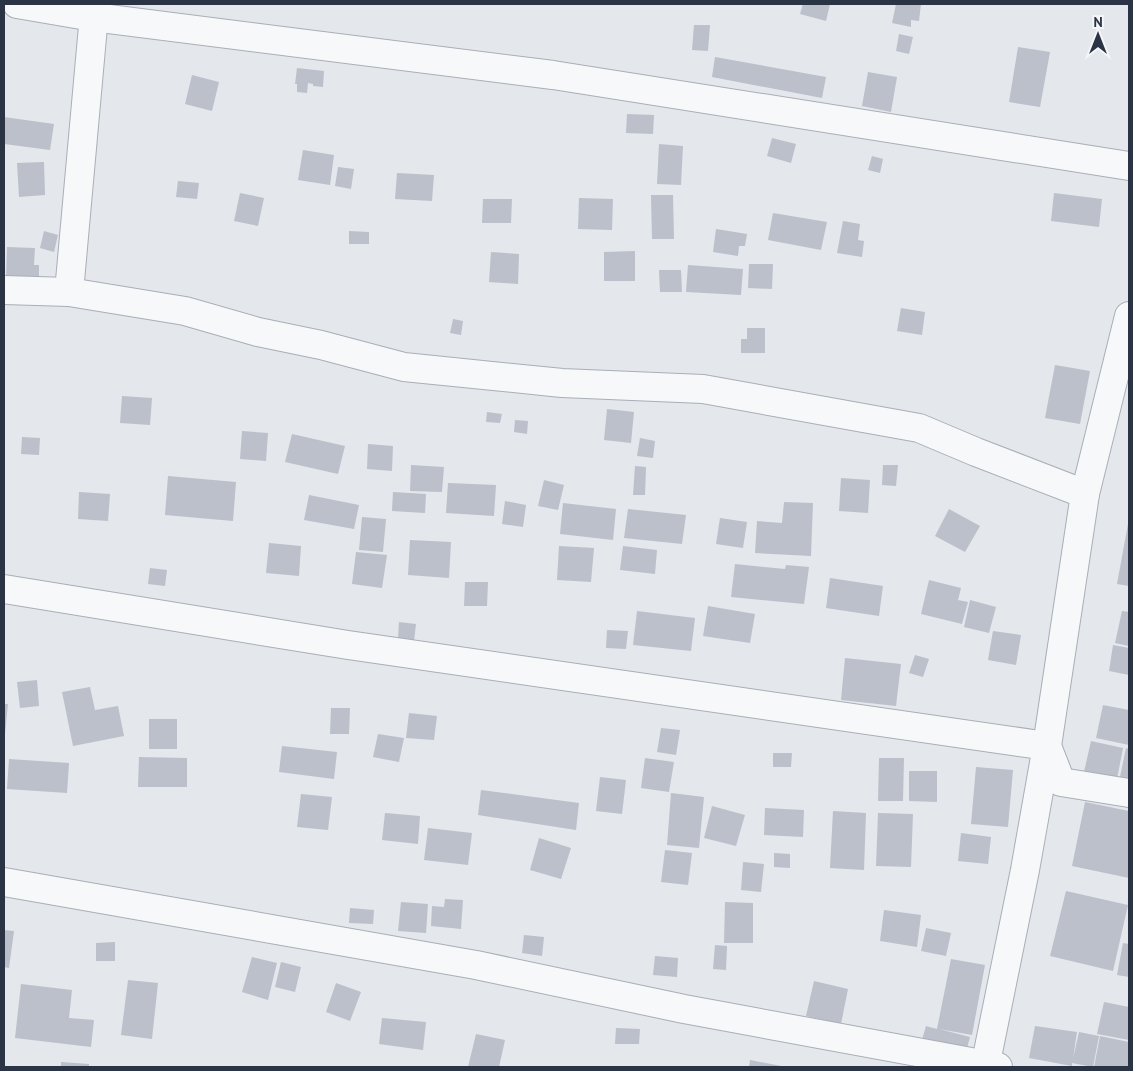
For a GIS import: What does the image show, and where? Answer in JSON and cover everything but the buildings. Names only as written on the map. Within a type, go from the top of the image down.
[{"type":"street","points":[[17,4],[94,10],[553,76],[1129,166]]},
{"type":"street","points":[[69,292],[94,10]]},
{"type":"street","points":[[4,290],[69,292],[184,310],[258,332],[321,345],[404,367],[562,383],[703,389],[919,428],[1085,494]]},
{"type":"street","points":[[4,882],[476,965],[684,1009],[989,1067],[1047,746],[1085,494],[1129,316]]},
{"type":"street","points":[[4,589],[358,646],[1047,746]]},
{"type":"street","points":[[1047,746],[1061,782],[1129,793]]}]
